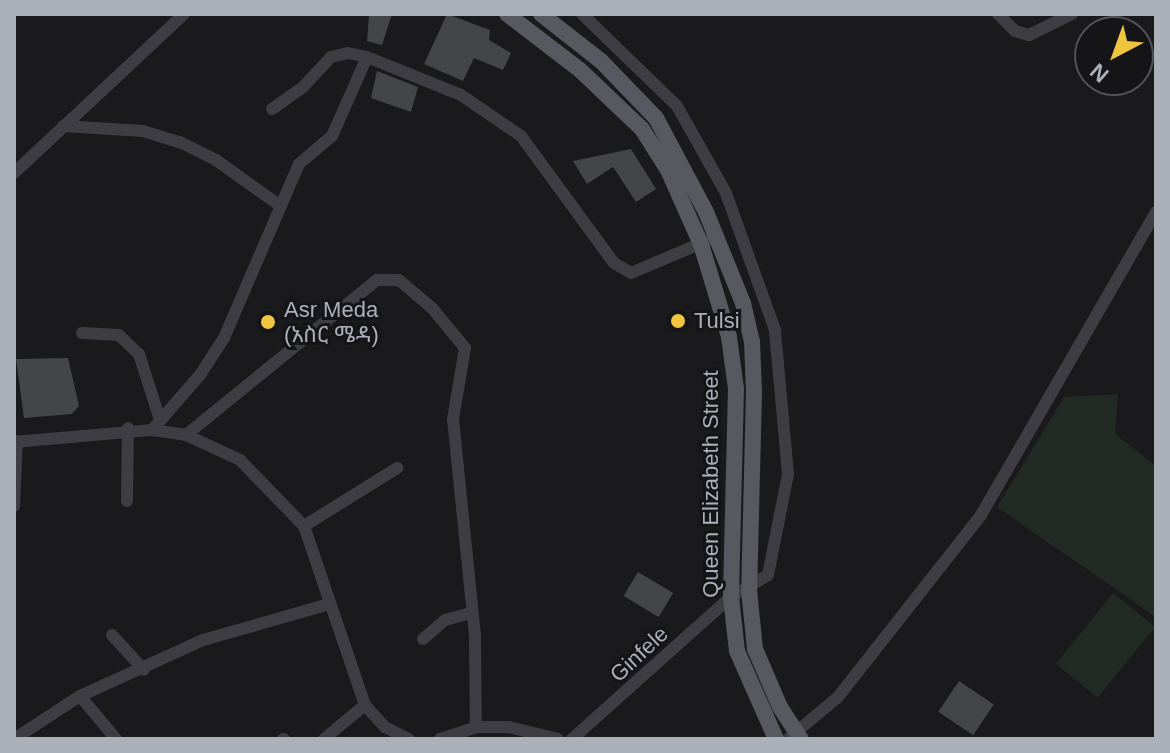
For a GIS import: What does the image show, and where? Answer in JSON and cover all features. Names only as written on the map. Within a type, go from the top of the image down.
[{"type":"main road","name":"Queen Elizabeth Street","points":[[507,14],[569,61],[642,129],[708,240],[729,337],[736,389],[731,597],[737,651],[752,694],[776,739]]},
{"type":"main road","name":"Queen Elizabeth Street","points":[[541,14],[601,61],[656,118],[752,342],[749,590],[755,649],[780,707],[801,739]]},
{"type":"street","points":[[14,173],[184,14]]},
{"type":"street","points":[[582,14],[653,80],[703,145],[726,193],[775,330],[788,474],[768,575],[749,590],[731,597]]},
{"type":"street","points":[[998,14],[1015,31],[1029,35],[1072,14]]},
{"type":"street","points":[[272,109],[303,87],[331,57],[367,57],[461,95],[510,127],[537,152],[614,263],[631,273],[708,240]]},
{"type":"street","points":[[156,425],[200,375],[224,338],[299,164],[332,136],[367,57]]},
{"type":"street","points":[[63,126],[143,131],[180,142],[216,160],[279,205]]},
{"type":"street","points":[[788,739],[838,697],[981,515],[1156,212]]},
{"type":"street","points":[[186,435],[377,280],[399,280],[432,308],[465,348],[453,419],[472,613],[476,727]]},
{"type":"street","points":[[82,333],[119,335],[139,354],[156,425]]},
{"type":"street","points":[[14,506],[15,442],[156,425],[240,460],[304,526],[365,705],[385,727],[409,739]]},
{"type":"street","points":[[127,501],[128,428]]},
{"type":"street","points":[[304,526],[397,468]]},
{"type":"street","name":"Ginfele","points":[[572,739],[731,597]]},
{"type":"street","points":[[14,739],[80,696],[144,670],[203,640],[329,604]]},
{"type":"street","points":[[423,639],[445,620],[472,613]]},
{"type":"street","points":[[112,635],[144,670]]},
{"type":"street","points":[[80,696],[116,739]]},
{"type":"street","points":[[324,739],[365,705]]},
{"type":"street","points":[[440,739],[476,727],[509,727],[558,739]]},
{"type":"street","points":[[501,739],[509,727]]},
{"type":"shaded area","points":[[1118,394],[1115,434],[1156,466],[1156,617],[997,507],[1064,397]]},
{"type":"shaded area","points":[[1113,593],[1155,627],[1098,698],[1056,664]]},
{"type":"building","points":[[369,14],[392,14],[382,45],[367,41]]},
{"type":"building","points":[[447,14],[490,30],[489,40],[511,53],[503,70],[474,58],[463,81],[424,64]]},
{"type":"building","points":[[377,71],[418,87],[411,112],[371,98]]},
{"type":"building","points":[[631,149],[656,189],[636,202],[613,167],[587,184],[573,161]]},
{"type":"building","points":[[68,358],[79,406],[72,414],[24,418],[16,359]]},
{"type":"building","points":[[638,572],[673,593],[659,617],[624,596]]},
{"type":"building","points":[[959,681],[994,704],[973,735],[938,712]]},
{"type":"place","name":"Tulsi","points":[[678,321]]},
{"type":"place","name":"Asr Meda (አስር ሜዳ)","points":[[268,322]]}]
